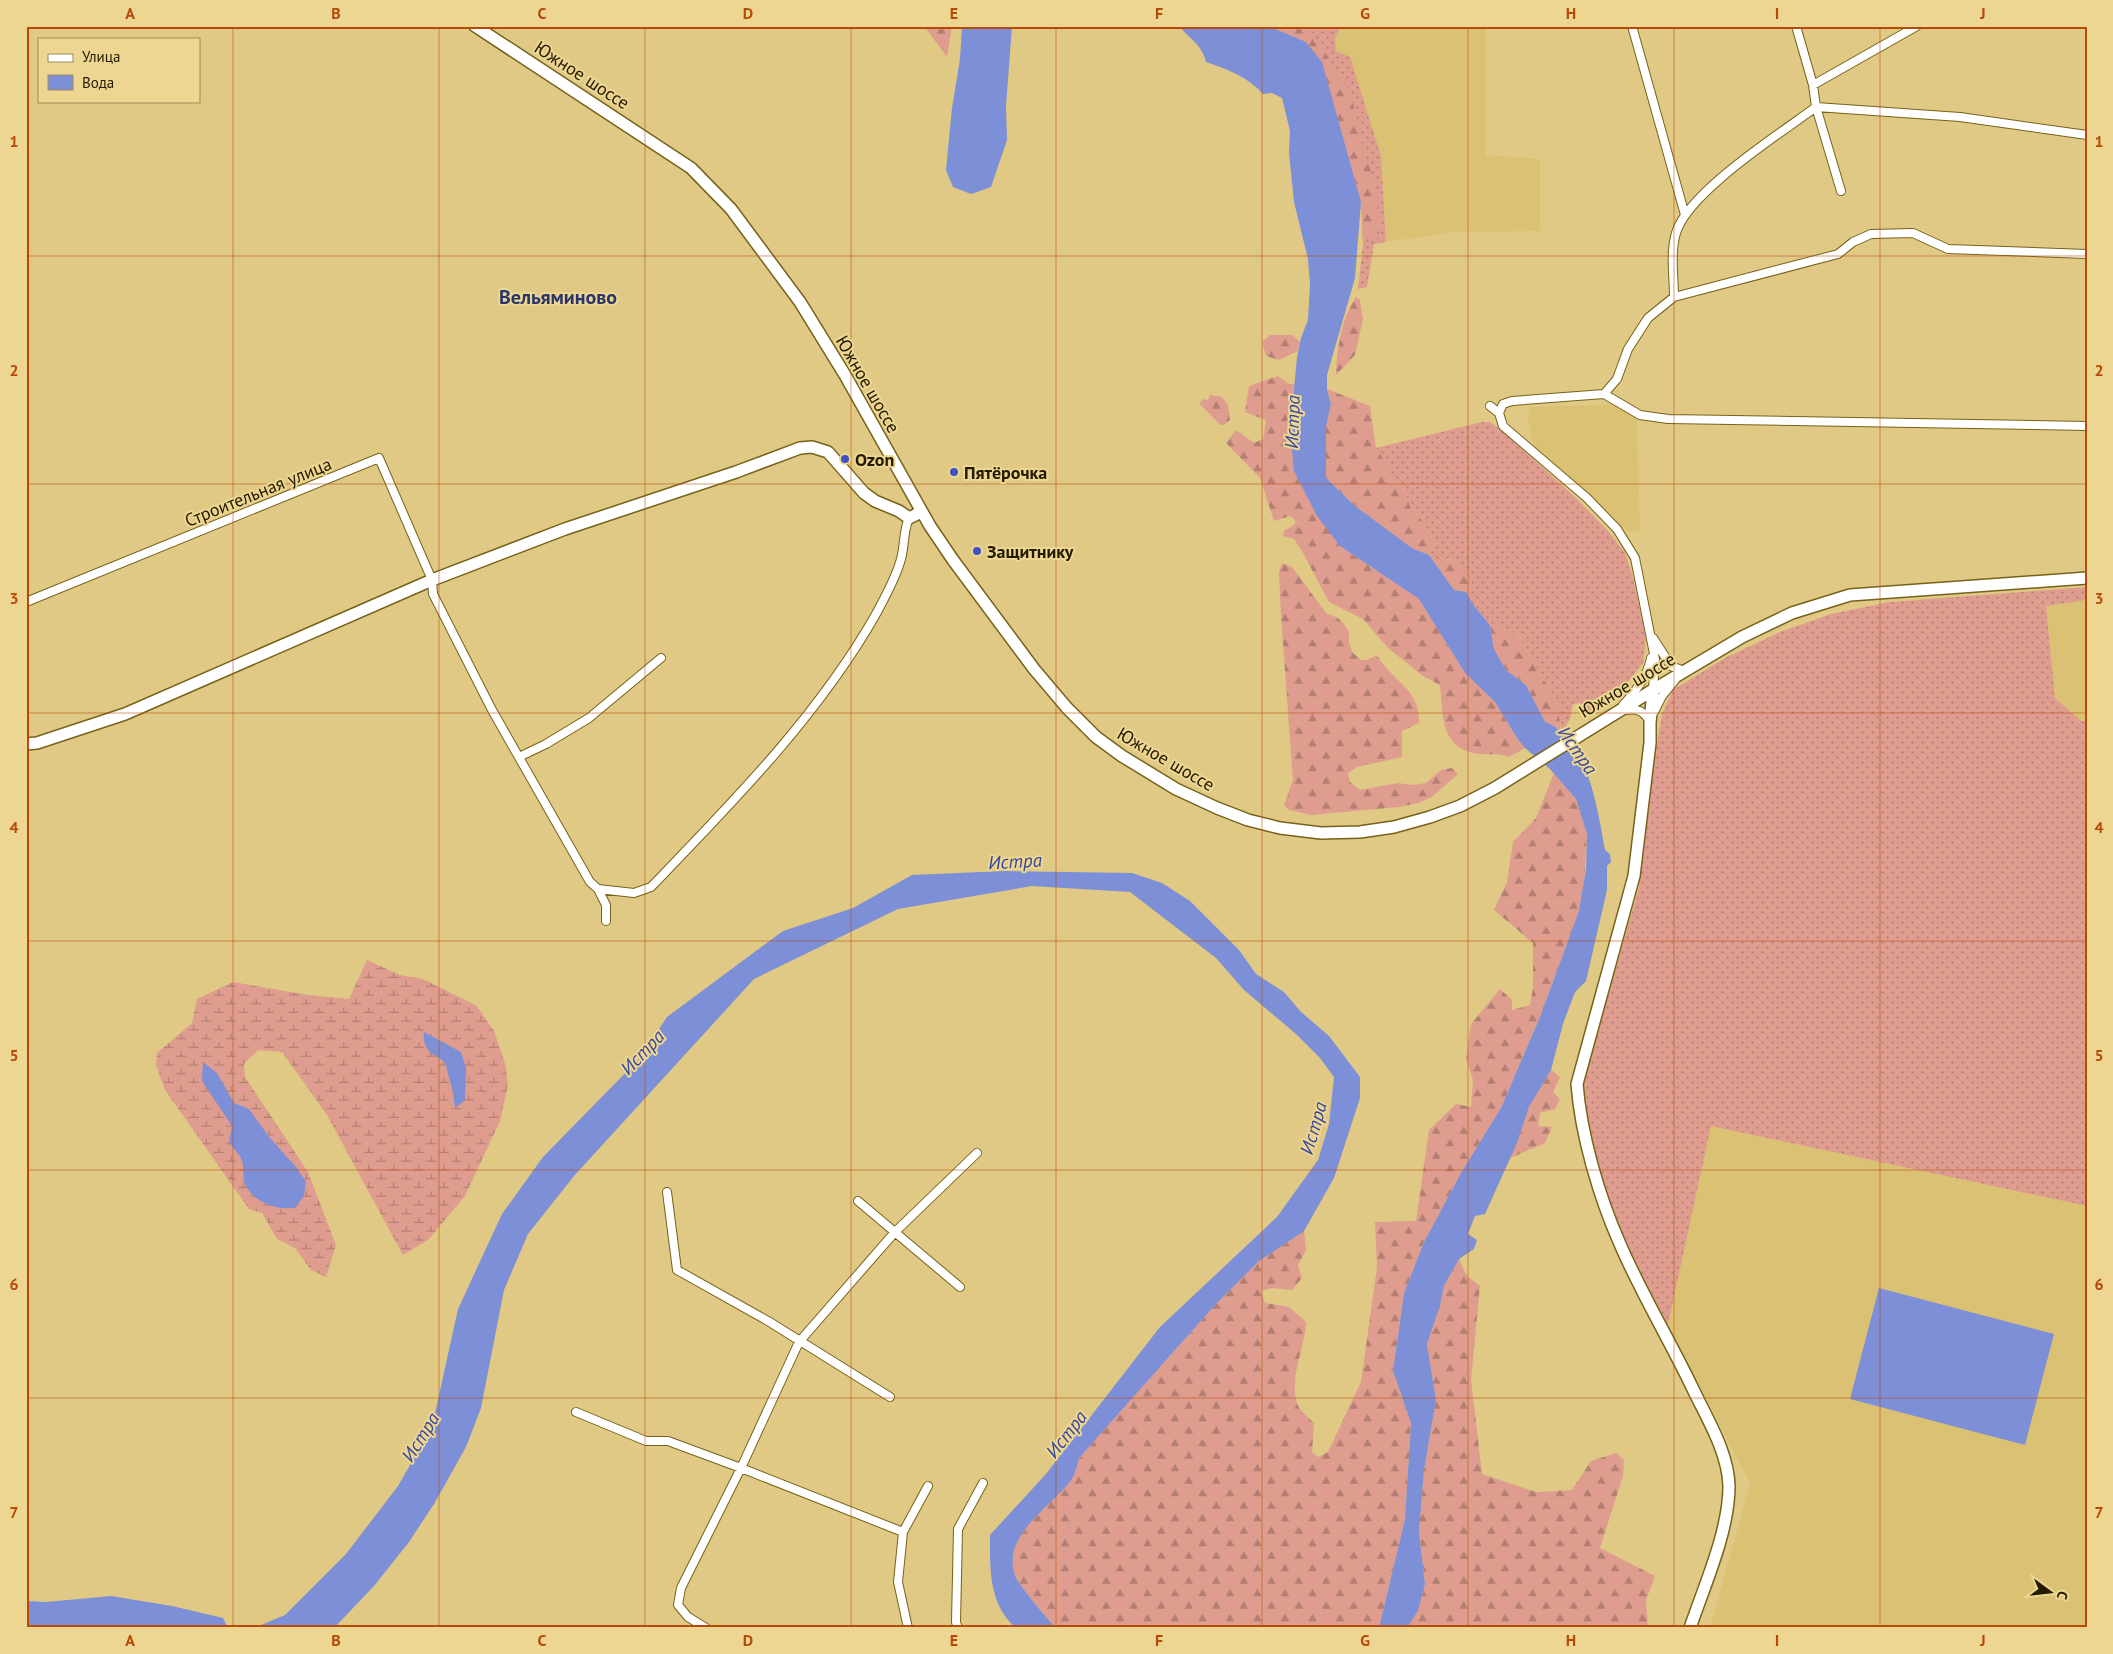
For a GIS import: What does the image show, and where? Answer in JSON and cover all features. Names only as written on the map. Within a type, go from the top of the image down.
[{"type":"main road","name":"Южное шоссе","points":[[474,26],[691,168],[731,209],[800,302],[845,375],[921,512],[958,568],[1034,669],[1067,708],[1096,737],[1122,756],[1176,789],[1217,808],[1280,828],[1322,833],[1360,832],[1394,827],[1460,806],[1516,776],[1684,671],[1742,638],[1792,613],[1850,595],[2087,578]]},
{"type":"main road","points":[[26,744],[37,743],[124,714],[432,580],[565,529],[736,472],[800,448],[812,447],[828,452],[864,493],[875,501],[899,511],[909,518],[921,512]]},
{"type":"main road","points":[[1653,690],[1650,743],[1634,876],[1577,1084],[1579,1114],[1605,1207],[1620,1246],[1672,1344],[1726,1465],[1728,1503],[1724,1526],[1690,1628]]},
{"type":"street","points":[[1632,26],[1685,215]]},
{"type":"street","points":[[1796,26],[1813,85],[1816,107],[1841,191]]},
{"type":"street","points":[[1813,85],[1917,26]]},
{"type":"street","points":[[1674,297],[1673,247],[1676,231],[1685,215],[1717,180],[1816,107],[1960,117],[2087,135]]},
{"type":"street","points":[[1604,394],[1617,379],[1628,349],[1648,318],[1674,297],[1838,254],[1853,242],[1871,234],[1913,233],[1948,249],[2087,254]]},
{"type":"street","points":[[1499,413],[1503,404],[1512,401],[1604,394],[1640,415],[1668,419],[2087,426]]},
{"type":"street","points":[[1490,406],[1499,413],[1503,426],[1587,498],[1617,529],[1635,558],[1655,659],[1653,690]]},
{"type":"street","name":"Строительная улица","points":[[26,602],[379,458],[432,580]]},
{"type":"street","points":[[598,889],[634,893],[651,887],[754,779],[794,731],[848,659],[875,614],[901,560],[904,528],[909,518]]},
{"type":"street","points":[[432,580],[434,594],[492,710],[573,854],[590,882],[598,889],[606,905],[606,921]]},
{"type":"street","points":[[1650,723],[1662,696],[1684,671],[1671,666],[1651,634]]},
{"type":"street","points":[[1614,714],[1634,692],[1648,668],[1651,658],[1651,634]]},
{"type":"street","points":[[519,757],[546,744],[589,718],[661,658]]},
{"type":"street","points":[[1614,714],[1633,709],[1640,710],[1646,714],[1650,723]]},
{"type":"street","points":[[706,1628],[688,1617],[678,1605],[681,1588],[741,1468],[799,1342],[895,1232],[977,1154]]},
{"type":"street","points":[[667,1192],[677,1270],[768,1321],[890,1397]]},
{"type":"street","points":[[858,1201],[960,1288]]},
{"type":"street","points":[[576,1412],[646,1441],[668,1441],[903,1532]]},
{"type":"street","points":[[958,1628],[956,1622],[958,1529],[983,1483]]},
{"type":"street","points":[[908,1628],[898,1582],[903,1532],[928,1486]]},
{"type":"shaded area","points":[[1341,26],[1486,26],[1486,155],[1540,159],[1540,231],[1455,232],[1386,242],[1381,156],[1336,51],[1335,38]]},
{"type":"shaded area","points":[[1614,406],[1637,417],[1640,531],[1630,532],[1623,528],[1533,445],[1528,418],[1531,407]]},
{"type":"shaded area","points":[[2087,600],[2087,721],[2081,721],[2055,698],[2046,605]]},
{"type":"shaded area","points":[[1711,1126],[2087,1206],[2087,1628],[1710,1628],[1750,1483],[1668,1325]]},
{"type":"green space","points":[[924,26],[952,26],[947,57]]},
{"type":"green space","points":[[1268,26],[1341,26],[1335,38],[1336,51],[1350,57],[1381,156],[1386,242],[1374,244],[1367,287],[1358,289],[1363,244],[1361,202],[1306,42]]},
{"type":"green space","points":[[1268,26],[1308,26],[1350,91],[1365,153],[1378,193],[1379,238],[1373,238],[1363,244],[1361,202],[1322,62],[1306,42]]},
{"type":"green space","points":[[1356,297],[1360,300],[1363,319],[1355,355],[1336,375],[1337,355],[1343,324]]},
{"type":"green space","points":[[1270,335],[1292,335],[1300,342],[1298,351],[1279,360],[1266,356],[1262,342]]},
{"type":"green space","points":[[1278,376],[1289,384],[1294,384],[1290,428],[1340,546],[1419,599],[1465,673],[1495,702],[1525,748],[1509,757],[1466,751],[1457,745],[1450,738],[1443,719],[1440,685],[1423,676],[1388,648],[1363,619],[1329,602],[1294,539],[1283,536],[1284,531],[1295,524],[1295,520],[1290,516],[1274,521],[1260,478],[1226,443],[1236,430],[1254,443],[1263,439],[1266,420],[1245,412],[1249,386]]},
{"type":"green space","points":[[1327,389],[1370,406],[1376,448],[1390,470],[1388,477],[1404,489],[1412,512],[1419,516],[1435,543],[1429,555],[1412,548],[1355,506],[1326,478],[1326,427],[1331,404]]},
{"type":"green space","points":[[1210,395],[1222,397],[1228,405],[1230,420],[1224,425],[1220,425],[1199,403],[1204,399],[1208,400]]},
{"type":"green space","points":[[1482,422],[1490,422],[1501,430],[1575,497],[1609,532],[1625,553],[1633,577],[1646,638],[1643,663],[1621,690],[1586,716],[1580,703],[1573,704],[1570,719],[1564,729],[1561,730],[1558,707],[1551,690],[1519,636],[1498,625],[1490,625],[1475,607],[1466,592],[1469,590],[1472,582],[1459,562],[1451,558],[1436,565],[1429,555],[1435,543],[1419,516],[1412,512],[1404,489],[1388,477],[1376,448]]},
{"type":"green space","points":[[1452,558],[1466,567],[1472,582],[1469,590],[1466,592],[1454,590],[1436,565]]},
{"type":"green space","points":[[1282,563],[1292,567],[1326,613],[1338,618],[1344,624],[1349,632],[1349,643],[1353,653],[1361,660],[1367,660],[1377,655],[1383,665],[1410,693],[1418,711],[1419,723],[1402,731],[1402,757],[1357,767],[1348,773],[1350,782],[1360,790],[1398,783],[1411,785],[1426,783],[1441,770],[1452,768],[1458,774],[1433,796],[1419,803],[1399,807],[1311,815],[1289,810],[1284,805],[1293,780],[1281,615],[1279,572]]},
{"type":"green space","points":[[2087,587],[2087,600],[2046,606],[2055,698],[2081,721],[2087,721],[2087,1206],[1711,1126],[1668,1325],[1618,1230],[1585,1131],[1584,1080],[1639,888],[1652,773],[1662,714],[1673,690],[1725,658],[1780,632],[1831,614],[1890,602]]},
{"type":"green space","points":[[1490,625],[1498,625],[1519,636],[1551,690],[1558,707],[1561,730],[1545,722],[1526,685],[1506,670],[1494,649]]},
{"type":"green space","points":[[1554,773],[1576,799],[1587,834],[1584,887],[1579,911],[1540,1017],[1501,1108],[1461,1173],[1424,1242],[1404,1293],[1393,1371],[1411,1423],[1405,1519],[1379,1628],[1056,1628],[1026,1592],[1014,1573],[1013,1558],[1016,1545],[1023,1533],[1072,1479],[1080,1457],[1216,1304],[1258,1262],[1304,1231],[1306,1250],[1298,1265],[1302,1278],[1292,1290],[1272,1288],[1261,1291],[1265,1303],[1289,1307],[1306,1322],[1296,1373],[1295,1393],[1300,1408],[1314,1423],[1312,1452],[1318,1457],[1328,1452],[1361,1382],[1377,1267],[1375,1222],[1416,1221],[1429,1130],[1456,1104],[1471,1107],[1473,1080],[1466,1059],[1471,1024],[1500,989],[1512,1000],[1512,1010],[1530,1005],[1533,987],[1533,943],[1494,910],[1507,882],[1513,842],[1536,818]]},
{"type":"green space","points":[[367,960],[400,975],[423,979],[477,1006],[494,1031],[505,1063],[508,1085],[500,1121],[465,1196],[428,1240],[403,1255],[327,1115],[282,1052],[258,1050],[244,1064],[245,1077],[308,1172],[336,1245],[326,1277],[311,1270],[295,1248],[277,1239],[262,1213],[249,1209],[165,1090],[156,1065],[157,1053],[192,1023],[197,999],[233,982],[308,995],[349,999]]},
{"type":"green space","points":[[1551,1070],[1560,1077],[1553,1092],[1560,1099],[1555,1109],[1540,1113],[1538,1126],[1552,1127],[1545,1143],[1508,1159],[1517,1143],[1529,1107]]},
{"type":"green space","points":[[1459,1259],[1467,1276],[1480,1286],[1471,1380],[1482,1474],[1536,1492],[1572,1490],[1591,1461],[1616,1453],[1624,1460],[1623,1476],[1600,1548],[1655,1576],[1646,1600],[1648,1628],[1407,1628],[1418,1611],[1425,1584],[1419,1532],[1424,1470],[1436,1400],[1427,1344],[1440,1306],[1444,1286]]},
{"type":"water","points":[[962,26],[1012,26],[1006,106],[1007,140],[991,187],[971,194],[953,187],[946,170],[952,108],[960,59]]},
{"type":"water","name":"Истра","points":[[1179,26],[1268,26],[1306,42],[1322,62],[1361,202],[1355,278],[1327,375],[1327,389],[1331,404],[1326,427],[1326,478],[1355,506],[1412,548],[1429,555],[1454,590],[1466,592],[1475,607],[1490,625],[1494,649],[1506,670],[1526,685],[1545,722],[1560,730],[1572,743],[1581,759],[1589,777],[1605,850],[1610,854],[1611,862],[1607,866],[1607,890],[1586,981],[1575,992],[1563,1024],[1551,1070],[1529,1107],[1517,1143],[1485,1214],[1475,1216],[1468,1234],[1477,1240],[1474,1249],[1459,1259],[1444,1286],[1440,1306],[1427,1344],[1436,1400],[1424,1470],[1419,1532],[1425,1584],[1418,1611],[1407,1628],[1379,1628],[1405,1519],[1411,1423],[1393,1371],[1404,1293],[1424,1242],[1461,1173],[1501,1108],[1540,1017],[1579,911],[1586,869],[1587,834],[1576,799],[1550,769],[1525,748],[1495,702],[1465,673],[1419,599],[1340,546],[1317,516],[1294,471],[1290,428],[1297,358],[1301,338],[1308,320],[1310,285],[1308,259],[1294,202],[1289,153],[1290,131],[1282,98],[1272,93],[1263,94],[1244,78],[1206,62],[1199,47]]},
{"type":"water","points":[[1005,871],[1132,873],[1162,883],[1190,901],[1239,950],[1256,974],[1284,992],[1301,1012],[1329,1036],[1360,1077],[1360,1098],[1334,1178],[1304,1231],[1258,1262],[1216,1304],[1080,1457],[1072,1479],[1032,1521],[1016,1545],[1013,1558],[1016,1578],[1056,1628],[1016,1628],[1007,1618],[1000,1608],[992,1584],[990,1535],[1046,1474],[1160,1327],[1277,1217],[1318,1160],[1329,1124],[1334,1077],[1320,1058],[1296,1034],[1244,990],[1216,958],[1130,892],[1032,886],[898,909],[754,979],[574,1176],[528,1234],[504,1290],[481,1408],[466,1447],[434,1504],[409,1542],[374,1586],[334,1628],[254,1628],[285,1615],[346,1554],[398,1486],[432,1427],[458,1309],[502,1214],[543,1157],[640,1058],[667,1017],[783,931],[853,908],[912,875]]},
{"type":"water","points":[[424,1032],[461,1052],[466,1068],[465,1100],[455,1108],[445,1062],[432,1054],[426,1047]]},
{"type":"water","points":[[203,1062],[217,1073],[234,1103],[249,1109],[306,1182],[304,1196],[295,1208],[272,1206],[264,1203],[247,1188],[243,1179],[242,1161],[229,1142],[232,1126],[202,1081]]},
{"type":"water","points":[[1879,1288],[2054,1334],[2025,1445],[1850,1399]]},
{"type":"water","points":[[111,1596],[172,1606],[223,1618],[227,1626],[231,1628],[26,1628],[26,1601],[46,1602]]},
{"type":"place","name":"Ozon","points":[[845,459]]},
{"type":"place","name":"Пятёрочка","points":[[954,472]]},
{"type":"place","name":"Защитнику","points":[[977,551]]},
{"type":"district","name":"Вельяминово","points":[[558,297]]}]
